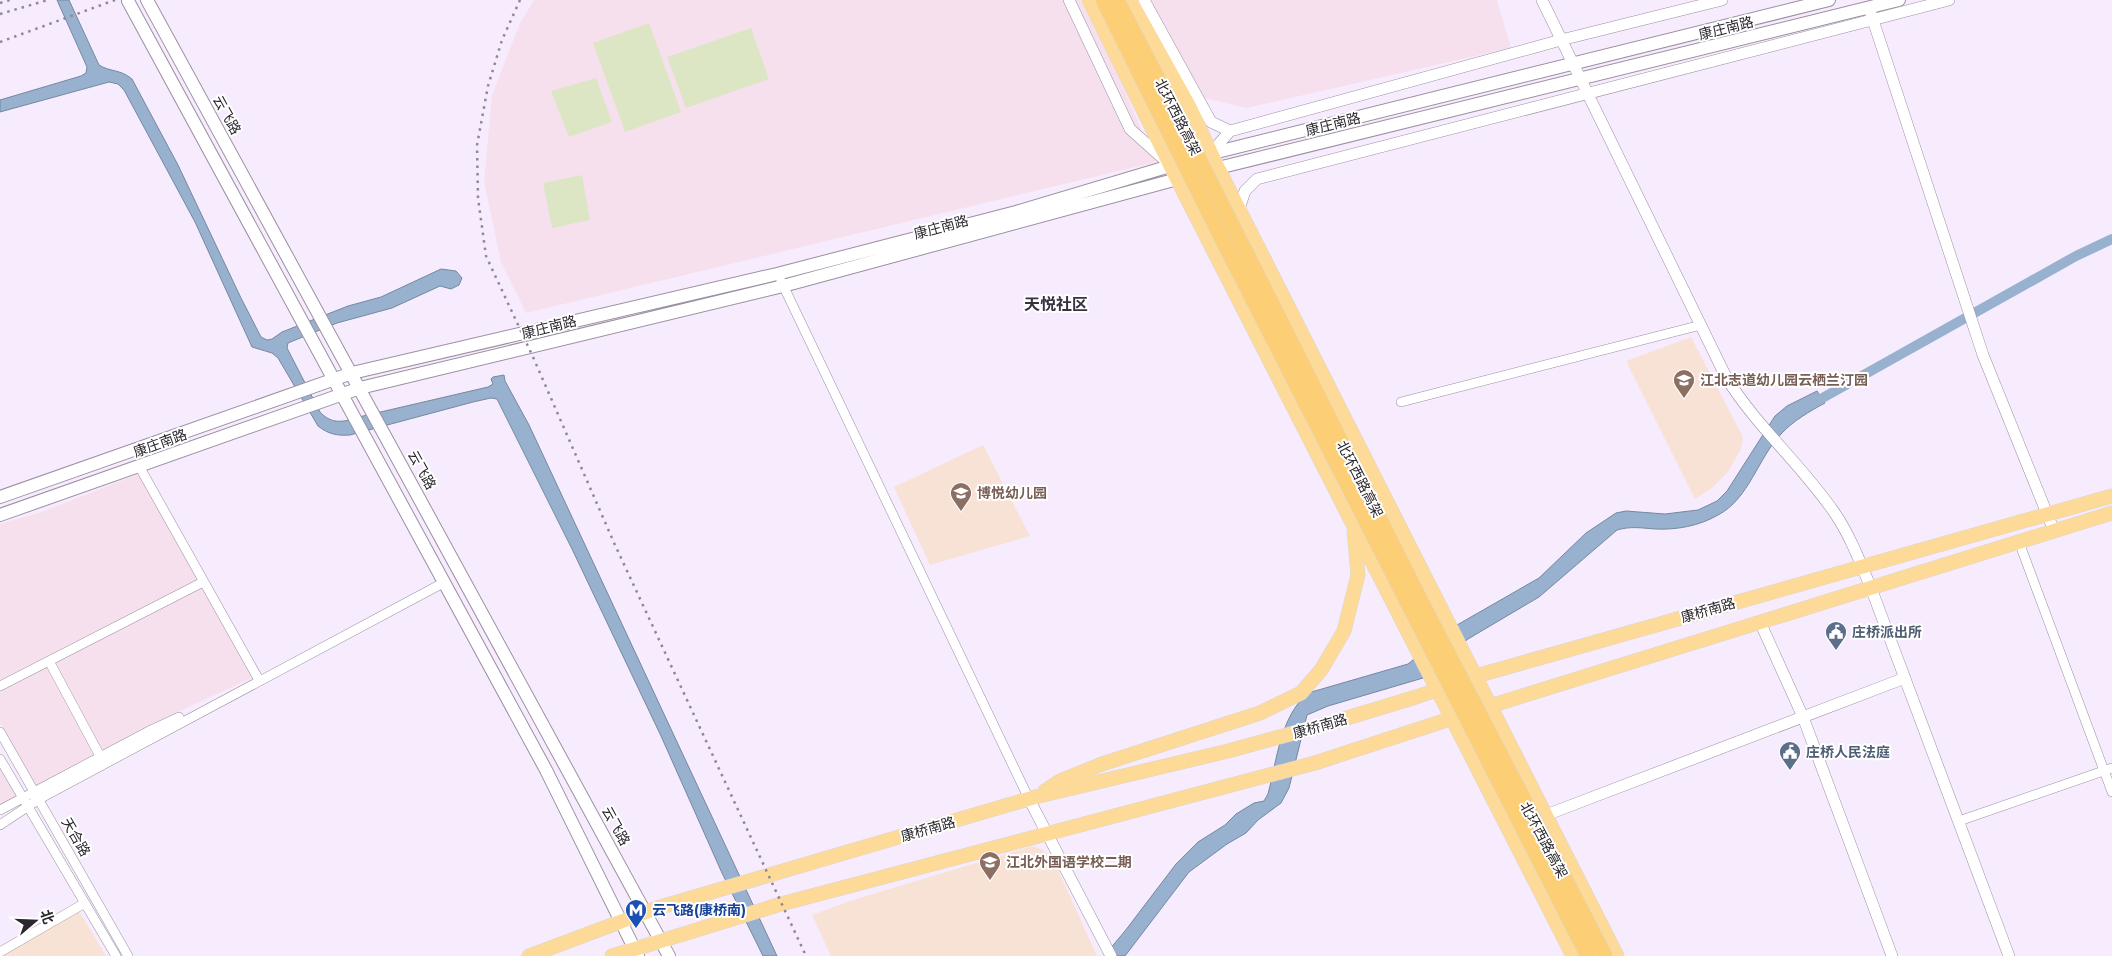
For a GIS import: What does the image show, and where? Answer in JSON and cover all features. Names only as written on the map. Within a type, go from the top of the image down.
[{"type":"highway","name":"北环西路高架","points":[[1103,0],[1234,262],[1588,956]]},
{"type":"highway","name":"北环西路高架","points":[[1117,0],[1424,607],[1605,956]]},
{"type":"main road","name":"云飞路","points":[[147,0],[669,956]]},
{"type":"main road","points":[[1089,0],[1177,179],[1573,956]]},
{"type":"main road","points":[[1130,0],[1189,106],[1218,168],[1617,956]]},
{"type":"main road","name":"康庄南路","points":[[0,497],[352,373],[777,274],[1016,212],[1211,153],[1830,0]]},
{"type":"main road","name":"康庄南路","points":[[0,515],[360,388],[783,286],[1218,168],[1899,0]]},
{"type":"main road","points":[[128,1],[546,770],[636,952],[612,956]]},
{"type":"main road","name":"康桥南路","points":[[529,956],[645,912],[1032,798],[1262,742],[1327,724],[1435,684],[1476,676],[2112,496]]},
{"type":"main road","name":"康桥南路","points":[[636,952],[660,940],[764,909],[1250,782],[1315,763],[1490,706],[2112,513]]},
{"type":"main road","points":[[1032,798],[1060,781],[1102,764],[1260,713],[1301,693],[1321,670],[1344,630],[1358,574],[1353,522]]},
{"type":"street","points":[[1069,0],[1130,129],[1171,166]]},
{"type":"street","points":[[1144,0],[1211,122],[1230,131]]},
{"type":"street","points":[[1542,0],[1723,371],[1737,395],[1795,462],[1834,512],[1849,536],[1871,588],[2009,956]]},
{"type":"street","points":[[1211,153],[1230,131],[1561,40],[1722,0]]},
{"type":"street","points":[[1239,209],[1245,191],[1257,179],[1588,95],[1949,0]]},
{"type":"street","points":[[1869,8],[1983,355],[2054,531]]},
{"type":"street","points":[[777,274],[1049,833],[1111,956]]},
{"type":"street","points":[[1401,402],[1701,326]]},
{"type":"street","points":[[139,466],[259,680]]},
{"type":"street","points":[[2019,542],[2108,769],[2112,792]]},
{"type":"street","points":[[0,686],[203,582]]},
{"type":"street","points":[[0,824],[39,800],[236,692],[443,583]]},
{"type":"street","points":[[1760,622],[1803,717],[1892,956]]},
{"type":"street","points":[[49,661],[100,756]]},
{"type":"street","points":[[1546,815],[1905,678]]},
{"type":"street","points":[[0,810],[151,730],[236,692]]},
{"type":"street","name":"天合路","points":[[0,732],[128,956]]},
{"type":"street","name":"天合路","points":[[0,759],[21,798],[116,956]]},
{"type":"street","points":[[1959,821],[2108,769]]},
{"type":"street","points":[[0,952],[85,903]]},
{"type":"shaded area","points":[[534,0],[1080,0],[1115,69],[1156,162],[526,313],[501,262],[484,182],[492,95],[520,23]]},
{"type":"shaded area","points":[[1151,0],[1497,0],[1511,48],[1247,108],[1204,98]]},
{"type":"shaded area","name":"江北志道幼儿园云栖兰汀园","points":[[1691,337],[1743,437],[1741,449],[1728,472],[1712,488],[1695,499],[1626,361]]},
{"type":"shaded area","name":"博悦幼儿园","points":[[983,445],[1030,536],[930,565],[894,487]]},
{"type":"shaded area","points":[[146,471],[259,675],[151,724],[35,787],[0,723],[0,524],[39,513]]},
{"type":"shaded area","points":[[0,765],[18,796],[0,807]]},
{"type":"shaded area","name":"江北外国语学校二期","points":[[1032,846],[1042,849],[1054,861],[1097,956],[831,956],[812,915],[850,901]]},
{"type":"shaded area","points":[[79,911],[106,956],[2,956]]},
{"type":"green space","points":[[649,23],[681,112],[625,132],[593,43]]},
{"type":"green space","points":[[751,28],[769,79],[686,108],[667,57]]},
{"type":"green space","points":[[596,78],[612,122],[569,137],[551,91]]},
{"type":"green space","points":[[582,175],[590,220],[552,228],[543,183]]},
{"type":"water","points":[[57,0],[69,0],[99,65],[132,79],[178,165],[261,337],[267,340],[272,339],[282,332],[348,306],[381,297],[441,269],[456,271],[462,278],[459,285],[451,289],[440,286],[392,308],[337,323],[288,343],[287,348],[320,412],[334,421],[348,420],[488,387],[493,384],[491,379],[493,377],[504,375],[505,381],[529,425],[777,956],[763,956],[722,873],[661,736],[572,549],[497,399],[491,398],[473,402],[350,435],[337,435],[325,431],[318,426],[278,358],[272,353],[252,347],[195,222],[124,90],[118,84],[109,82],[0,112],[0,100],[86,73],[87,67]]},
{"type":"water","points":[[1817,391],[1825,403],[1796,421],[1781,434],[1738,499],[1718,515],[1696,525],[1680,528],[1631,528],[1617,530],[1539,597],[1468,639],[1423,678],[1328,706],[1307,715],[1289,788],[1281,803],[1258,820],[1246,833],[1227,844],[1189,872],[1125,956],[1104,956],[1176,864],[1198,842],[1225,825],[1236,814],[1254,803],[1264,801],[1268,794],[1285,727],[1291,714],[1308,693],[1408,664],[1457,625],[1539,578],[1586,533],[1616,513],[1626,511],[1665,514],[1698,510],[1717,501],[1727,491],[1775,416],[1787,406]]},
{"type":"waterway","points":[[1810,405],[2076,256],[2112,239]]},
{"type":"railway","points":[[0,3],[10,0]]},
{"type":"railway","points":[[0,14],[48,0]]},
{"type":"railway","points":[[0,42],[115,0]]},
{"type":"railway","points":[[520,0],[502,40],[488,86],[477,145],[478,198],[486,256],[533,357],[615,545],[806,956]]},
{"type":"place","name":"江北志道幼儿园云栖兰汀园","points":[[1684,399]]},
{"type":"place","name":"博悦幼儿园","points":[[961,512]]},
{"type":"place","name":"庄桥派出所","points":[[1836,651]]},
{"type":"place","name":"庄桥人民法庭","points":[[1790,771]]},
{"type":"place","name":"江北外国语学校二期","points":[[990,881]]},
{"type":"place","name":"云飞路(康桥南)","points":[[636,929]]},
{"type":"district","name":"天悦社区","points":[[1056,304]]}]
